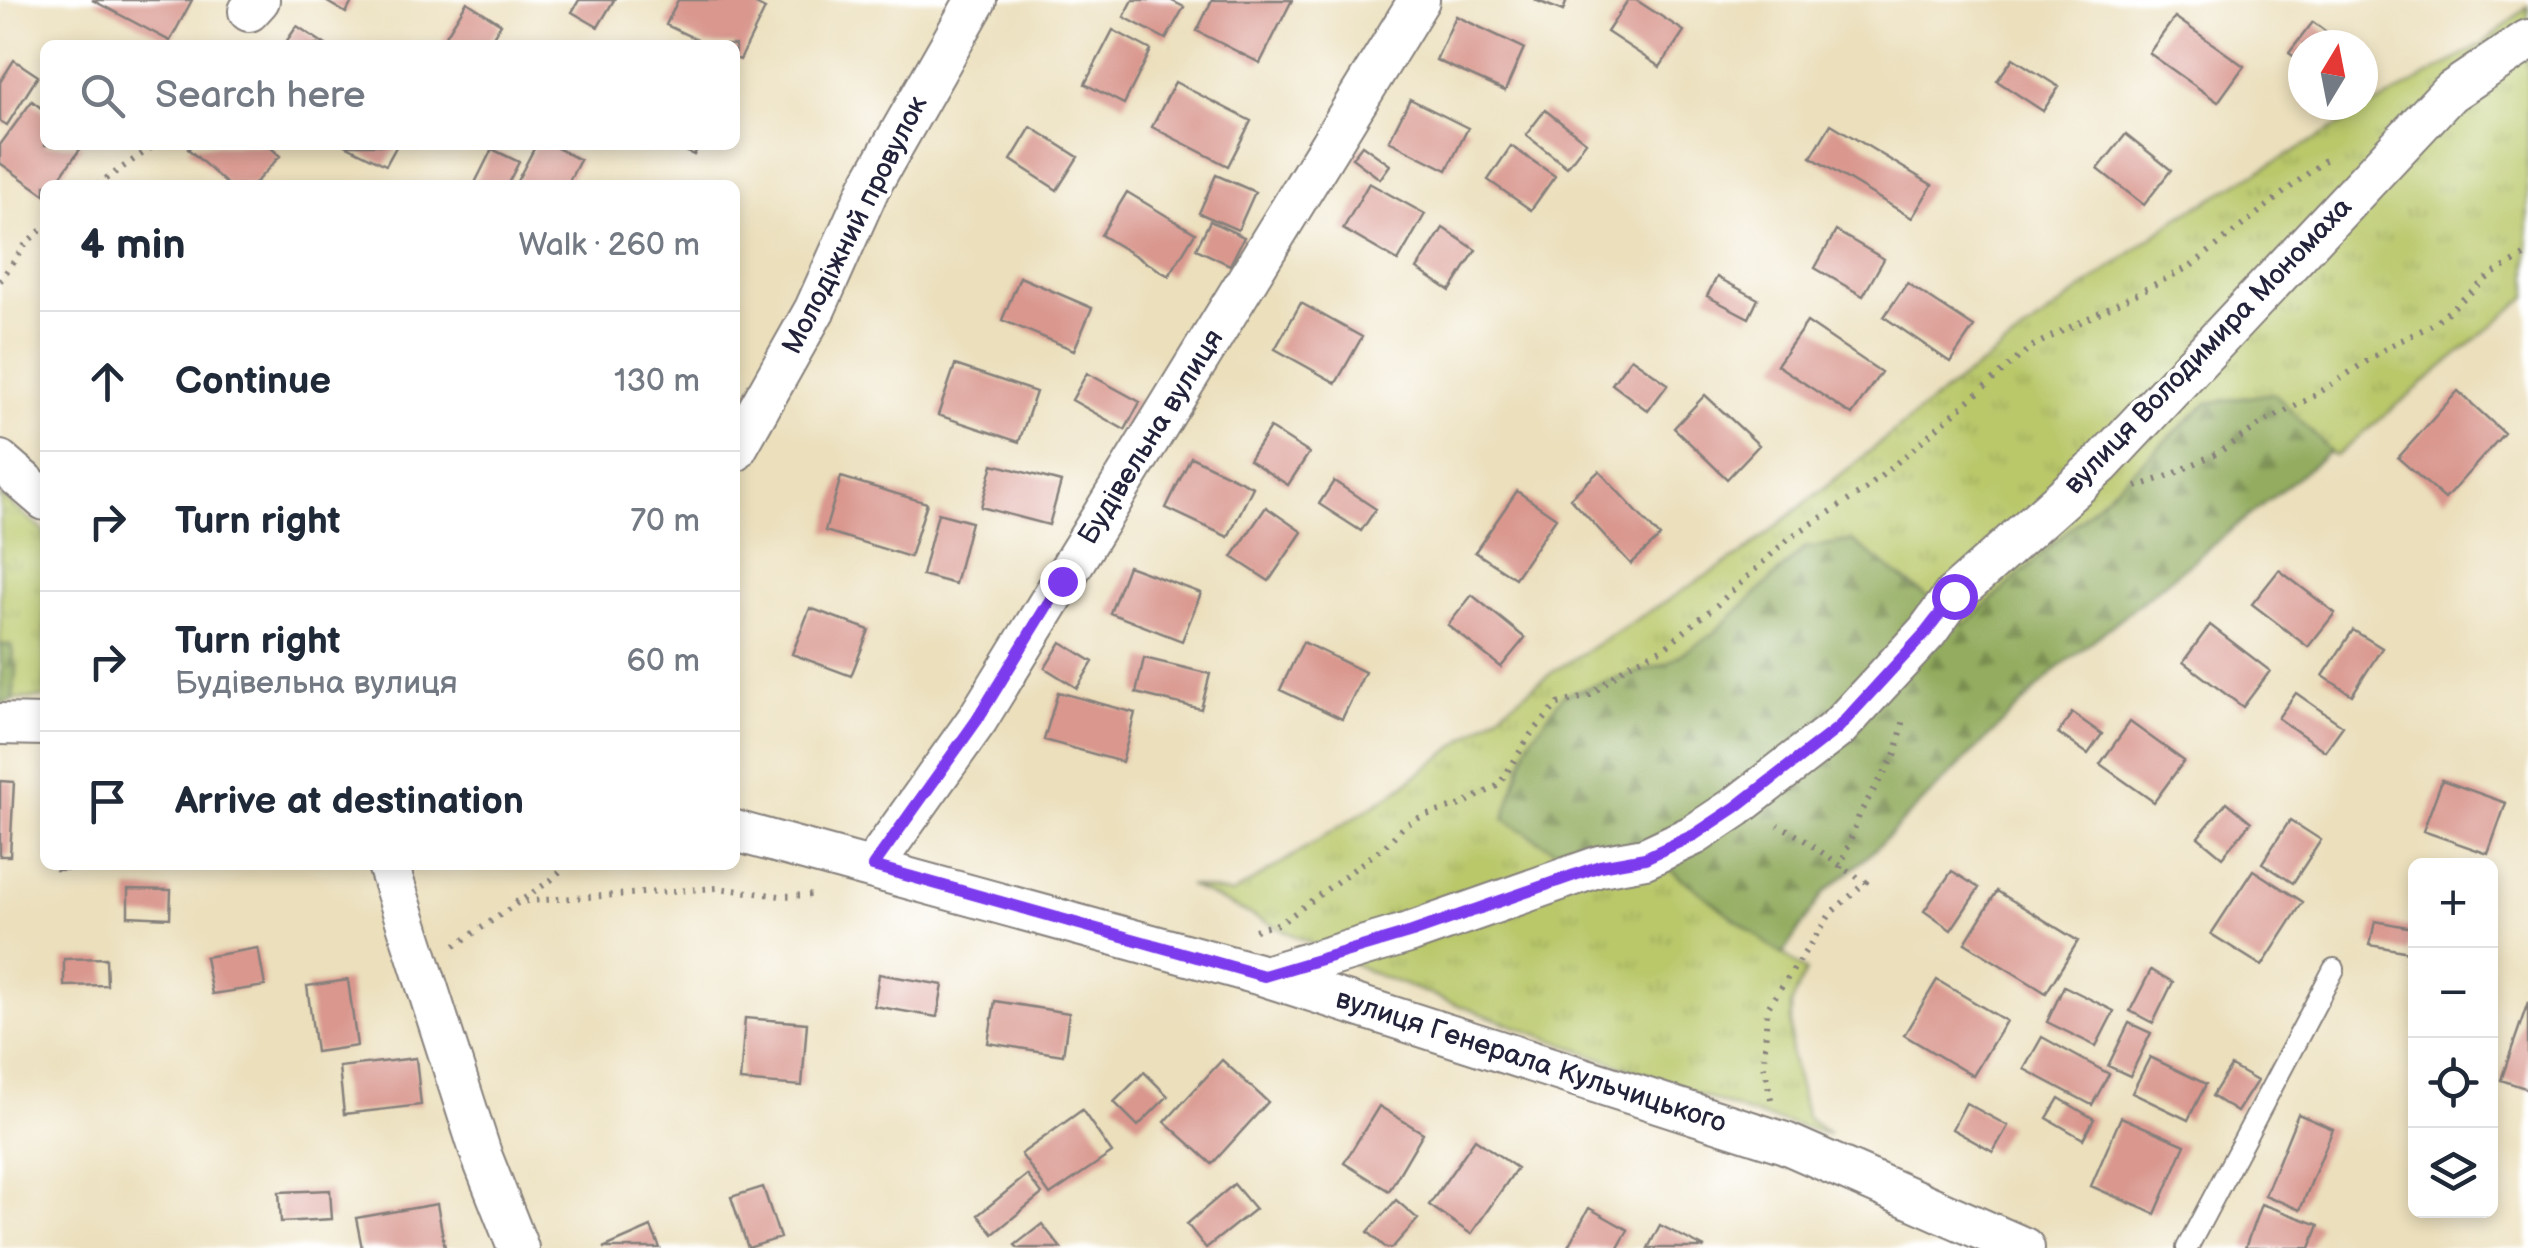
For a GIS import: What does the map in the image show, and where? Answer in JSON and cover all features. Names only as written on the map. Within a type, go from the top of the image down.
[{"type":"street","name":"Молодіжний провулок","points":[[740,442],[815,309],[869,188],[976,0]]},
{"type":"street","name":"Будівельна вулиця","points":[[873,866],[977,720],[1419,0]]},
{"type":"street","name":"вулиця Володимира Мономаха","points":[[1264,976],[1412,932],[1600,866],[1645,858],[1694,835],[1736,807],[1838,728],[1954,596],[2101,464],[2448,93],[2528,40]]},
{"type":"street","points":[[0,460],[40,496]]},
{"type":"street","points":[[0,724],[40,725]]},
{"type":"street","name":"вулиця Генерала Кульчицького","points":[[740,832],[1264,976],[1784,1143],[2024,1248]]},
{"type":"street","points":[[390,870],[482,1157],[518,1248]]},
{"type":"lane","points":[[2187,1248],[2334,969]]},
{"type":"path","points":[[1246,932],[1281,923],[1405,826],[1423,816],[1460,806],[1499,785],[1531,734],[1558,704],[1590,696],[1628,665],[1665,647],[1789,538],[1865,490],[2032,347],[2191,266],[2342,147]]},
{"type":"path","points":[[104,180],[148,150]]},
{"type":"path","points":[[0,281],[27,242],[40,231]]},
{"type":"path","points":[[2101,464],[2137,487],[2187,468],[2311,398],[2388,347],[2434,324],[2492,274],[2528,254]]},
{"type":"path","points":[[1840,868],[1860,813],[1896,753],[1908,706]]},
{"type":"path","points":[[1736,807],[1795,833],[1840,868],[1866,882],[1831,913],[1767,1009],[1764,1065],[1784,1143]]},
{"type":"path","points":[[516,902],[717,888],[808,896],[854,882],[873,866]]},
{"type":"path","points":[[426,982],[460,940],[561,870]]},
{"type":"green space","points":[[2528,6],[2528,296],[2336,456],[2207,403],[1965,625],[1852,541],[1805,548],[1713,634],[1666,664],[1563,695],[1641,847],[1806,971],[1791,1005],[1791,1055],[1807,1118],[1829,1134],[1748,1113],[1375,974],[1188,885],[1232,894],[1395,792],[1554,671],[1743,553],[1935,399],[2179,217],[2349,120],[2378,120],[2378,103],[2484,43]]},
{"type":"green space","points":[[2274,393],[2330,451],[2056,670],[1869,855],[1823,894],[1782,955],[1641,847],[1564,856],[1504,819],[1529,741],[1563,695],[1666,664],[1713,634],[1805,548],[1852,541],[1965,625],[2207,403]]},
{"type":"green space","points":[[0,495],[40,528],[40,697],[13,700],[16,669],[11,645],[0,645]]},
{"type":"green space","points":[[0,645],[11,645],[16,669],[13,700],[0,705]]},
{"type":"building","points":[[92,0],[192,0],[168,40]]},
{"type":"building","points":[[324,0],[353,0],[346,13]]},
{"type":"building","points":[[579,0],[614,0],[598,27],[572,12]]},
{"type":"building","points":[[678,0],[748,0],[765,9],[740,60],[740,40],[698,40],[666,25]]},
{"type":"building","points":[[1133,0],[1170,0],[1184,7],[1166,39],[1124,17]]},
{"type":"building","points":[[1212,0],[1292,0],[1260,63],[1197,31]]},
{"type":"building","points":[[1535,0],[1567,0],[1563,11]]},
{"type":"building","points":[[1628,0],[1636,0],[1684,31],[1660,67],[1607,32]]},
{"type":"building","points":[[467,2],[501,24],[491,40],[443,40]]},
{"type":"building","points":[[1456,16],[1524,48],[1505,91],[1436,60]]},
{"type":"building","points":[[2175,17],[2244,66],[2218,102],[2149,53]]},
{"type":"building","points":[[2313,22],[2324,30],[2307,30]]},
{"type":"building","points":[[297,26],[318,40],[287,40]]},
{"type":"building","points":[[1113,30],[1151,50],[1124,104],[1085,84]]},
{"type":"building","points":[[2013,58],[2059,87],[2043,111],[1997,81]]},
{"type":"building","points":[[14,60],[38,76],[7,125],[0,121],[0,82]]},
{"type":"building","points":[[1175,82],[1251,121],[1228,166],[1152,127]]},
{"type":"building","points":[[1410,99],[1468,128],[1447,170],[1389,141]]},
{"type":"building","points":[[32,101],[40,107],[40,150],[79,150],[58,180],[40,180],[40,191],[0,163],[0,145]]},
{"type":"building","points":[[1545,110],[1586,142],[1567,167],[1526,135]]},
{"type":"building","points":[[1831,124],[1932,185],[1912,218],[1811,157]]},
{"type":"building","points":[[1031,127],[1078,157],[1057,190],[1011,160]]},
{"type":"building","points":[[2126,134],[2171,170],[2144,205],[2098,169]]},
{"type":"building","points":[[1362,145],[1390,165],[1380,179],[1352,158]]},
{"type":"building","points":[[1511,146],[1555,176],[1531,210],[1488,180]]},
{"type":"building","points":[[189,150],[273,150],[280,156],[258,180],[222,180]]},
{"type":"building","points":[[355,150],[394,150],[386,165]]},
{"type":"building","points":[[492,150],[519,162],[510,180],[476,180]]},
{"type":"building","points":[[533,150],[561,150],[580,160],[570,180],[518,180]]},
{"type":"building","points":[[1216,175],[1255,192],[1238,230],[1199,213]]},
{"type":"building","points":[[1369,183],[1425,214],[1398,261],[1343,229]]},
{"type":"building","points":[[1127,192],[1195,233],[1169,276],[1101,235]]},
{"type":"building","points":[[1210,221],[1244,237],[1230,265],[1196,249]]},
{"type":"building","points":[[1443,228],[1476,250],[1450,291],[1417,269]]},
{"type":"building","points":[[1836,231],[1884,259],[1863,296],[1815,268]]},
{"type":"building","points":[[1020,277],[1092,308],[1074,350],[1002,320]]},
{"type":"building","points":[[1717,277],[1758,299],[1749,318],[1707,296]]},
{"type":"building","points":[[1907,283],[1974,327],[1950,362],[1884,317]]},
{"type":"building","points":[[1301,303],[1362,337],[1336,383],[1275,349]]},
{"type":"building","points":[[1807,322],[1881,372],[1852,415],[1777,365]]},
{"type":"building","points":[[1631,358],[1668,384],[1648,411],[1612,384]]},
{"type":"building","points":[[955,365],[1036,392],[1019,442],[938,415]]},
{"type":"building","points":[[1087,373],[1140,402],[1125,430],[1072,400]]},
{"type":"building","points":[[2458,391],[2504,433],[2445,499],[2398,458]]},
{"type":"building","points":[[1705,395],[1759,445],[1727,479],[1674,428]]},
{"type":"building","points":[[1270,428],[1309,453],[1288,485],[1249,460]]},
{"type":"building","points":[[1191,457],[1253,487],[1228,537],[1166,508]]},
{"type":"building","points":[[993,464],[1061,482],[1049,525],[981,507]]},
{"type":"building","points":[[1599,471],[1660,537],[1631,564],[1570,498]]},
{"type":"building","points":[[841,477],[927,503],[910,557],[825,531]]},
{"type":"building","points":[[1334,481],[1376,509],[1361,531],[1319,504]]},
{"type":"building","points":[[1517,491],[1556,518],[1515,578],[1475,552]]},
{"type":"building","points":[[1266,507],[1302,532],[1269,581],[1232,557]]},
{"type":"building","points":[[938,513],[971,522],[955,584],[922,575]]},
{"type":"building","points":[[1128,566],[1201,593],[1182,641],[1110,613]]},
{"type":"building","points":[[2279,570],[2335,613],[2308,647],[2252,604]]},
{"type":"building","points":[[1472,595],[1525,638],[1501,667],[1448,625]]},
{"type":"building","points":[[810,608],[869,630],[851,676],[792,654]]},
{"type":"building","points":[[2210,625],[2270,671],[2243,707],[2183,662]]},
{"type":"building","points":[[2353,630],[2382,648],[2352,695],[2323,676]]},
{"type":"building","points":[[1061,642],[1093,662],[1077,688],[1045,668]]},
{"type":"building","points":[[1303,642],[1365,672],[1342,719],[1280,690]]},
{"type":"building","points":[[1144,658],[1210,674],[1201,709],[1136,693]]},
{"type":"building","points":[[1058,692],[1135,713],[1122,762],[1044,740]]},
{"type":"building","points":[[2296,693],[2343,726],[2325,751],[2278,718]]},
{"type":"building","points":[[2072,713],[2102,734],[2088,754],[2058,733]]},
{"type":"building","points":[[2130,722],[2184,761],[2154,802],[2100,764]]},
{"type":"building","points":[[2442,780],[2506,803],[2488,854],[2423,831]]},
{"type":"building","points":[[0,781],[14,782],[10,856],[0,856]]},
{"type":"building","points":[[2227,802],[2251,822],[2222,857],[2198,837]]},
{"type":"building","points":[[2290,820],[2321,840],[2293,883],[2262,863]]},
{"type":"building","points":[[2253,870],[2303,902],[2262,966],[2211,934]]},
{"type":"building","points":[[1952,871],[1979,888],[1951,930],[1924,911]]},
{"type":"building","points":[[128,889],[171,890],[170,918],[128,916]]},
{"type":"building","points":[[1997,891],[2078,941],[2046,993],[1965,943]]},
{"type":"building","points":[[2375,921],[2408,927],[2408,952],[2370,945]]},
{"type":"building","points":[[258,948],[265,986],[212,994],[205,957]]},
{"type":"building","points":[[106,958],[107,985],[64,986],[64,959]]},
{"type":"building","points":[[2151,970],[2173,982],[2153,1023],[2130,1011]]},
{"type":"building","points":[[879,974],[943,985],[937,1017],[874,1006]]},
{"type":"building","points":[[348,980],[357,1046],[316,1052],[307,986]]},
{"type":"building","points":[[1937,980],[2006,1021],[1973,1076],[1904,1035]]},
{"type":"building","points":[[2064,986],[2114,1011],[2096,1046],[2047,1022]]},
{"type":"building","points":[[995,1001],[1069,1013],[1063,1055],[988,1043]]},
{"type":"building","points":[[2528,1002],[2528,1089],[2501,1080]]},
{"type":"building","points":[[745,1018],[807,1023],[802,1086],[740,1081]]},
{"type":"building","points":[[2129,1023],[2151,1033],[2130,1076],[2108,1066]]},
{"type":"building","points":[[2042,1037],[2109,1074],[2092,1105],[2024,1069]]},
{"type":"building","points":[[2150,1057],[2206,1084],[2188,1120],[2132,1093]]},
{"type":"building","points":[[416,1058],[421,1105],[344,1114],[339,1067]]},
{"type":"building","points":[[1222,1060],[1268,1102],[1212,1164],[1165,1122]]},
{"type":"building","points":[[2231,1066],[2257,1081],[2237,1112],[2212,1096]]},
{"type":"building","points":[[1144,1072],[1168,1096],[1138,1126],[1114,1102]]},
{"type":"building","points":[[2059,1098],[2094,1119],[2083,1139],[2047,1118]]},
{"type":"building","points":[[1966,1103],[2008,1126],[1993,1152],[1952,1129]]},
{"type":"building","points":[[1379,1106],[1423,1133],[1389,1191],[1344,1163]]},
{"type":"building","points":[[1082,1110],[1112,1153],[1050,1195],[1021,1154]]},
{"type":"building","points":[[2298,1114],[2333,1129],[2300,1210],[2265,1195]]},
{"type":"building","points":[[2121,1117],[2185,1145],[2155,1214],[2091,1186]]},
{"type":"building","points":[[1475,1139],[1517,1168],[1471,1234],[1429,1205]]},
{"type":"building","points":[[1027,1175],[1042,1194],[993,1234],[978,1215]]},
{"type":"building","points":[[1234,1184],[1255,1209],[1206,1248],[1187,1224]]},
{"type":"building","points":[[763,1187],[780,1238],[748,1248],[731,1197]]},
{"type":"building","points":[[330,1190],[332,1219],[281,1222],[279,1192]]},
{"type":"building","points":[[1396,1200],[1418,1219],[1392,1248],[1386,1248],[1368,1232]]},
{"type":"building","points":[[437,1204],[445,1248],[362,1248],[356,1218]]},
{"type":"building","points":[[2261,1204],[2319,1225],[2310,1248],[2245,1248]]},
{"type":"building","points":[[1589,1208],[1628,1230],[1618,1248],[1567,1248]]},
{"type":"building","points":[[1042,1224],[1061,1248],[1015,1245]]},
{"type":"building","points":[[1660,1225],[1705,1248],[1648,1248]]},
{"type":"building","points":[[651,1227],[660,1248],[603,1248]]},
{"type":"route","points":[[1062,581],[977,720],[873,866],[1264,976],[1412,932],[1600,866],[1645,858],[1694,835],[1838,728],[1954,596]]}]
